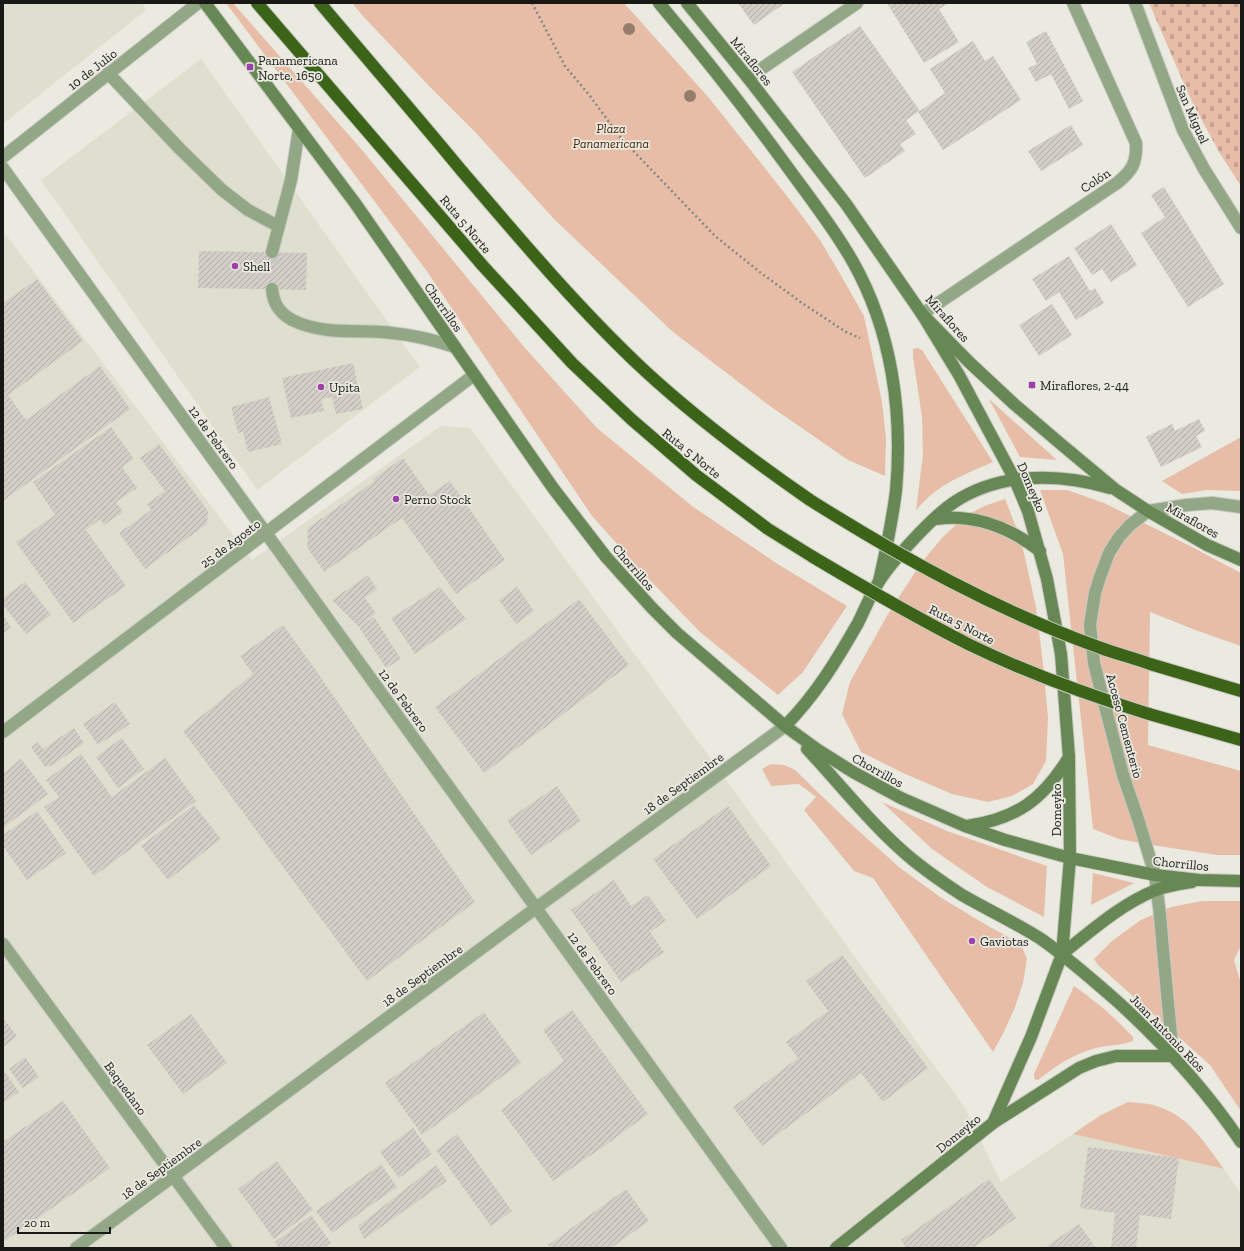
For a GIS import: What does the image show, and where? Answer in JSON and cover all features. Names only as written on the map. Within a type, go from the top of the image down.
[{"type":"highway","name":"Ruta 5 Norte","points":[[257,3],[484,266],[577,368],[631,419],[696,475],[768,529],[890,602],[971,645],[1102,699],[1241,740]]},
{"type":"highway","points":[[320,3],[533,253],[615,342],[674,397],[767,470],[810,500],[881,543],[954,583],[1025,617],[1102,648],[1241,691]]},
{"type":"main road","name":"Chorrillos","points":[[205,3],[355,203],[553,488],[611,562],[652,608],[677,633],[785,726],[818,750],[853,772],[901,798],[965,826],[1005,840],[1070,858],[1155,875],[1200,880],[1241,881]]},
{"type":"main road","points":[[659,3],[756,123],[825,218],[854,263],[872,301],[881,327],[892,369],[898,433],[896,491],[889,536],[879,581]]},
{"type":"main road","name":"Miraflores","points":[[687,3],[748,78],[846,204],[922,314],[1014,404],[1116,490],[1148,511],[1207,545],[1241,560]]},
{"type":"main road","name":"Domeyko","points":[[836,1248],[993,1123],[1031,1037],[1062,954],[1070,858],[1069,758],[1061,654],[1055,614],[1040,551],[1028,511],[1015,480],[959,375],[922,314]]},
{"type":"main road","points":[[785,726],[799,712],[828,673],[858,623],[879,581],[898,556],[952,504],[968,494],[991,485],[1015,480],[1060,478],[1088,482],[1116,490]]},
{"type":"main road","points":[[935,519],[959,518],[992,524],[1010,531],[1026,540],[1040,551]]},
{"type":"main road","name":"Juan Antonio Ríos","points":[[785,726],[889,838],[913,860],[962,895],[1039,938],[1062,954],[1101,986],[1138,1020],[1200,1086],[1241,1142]]},
{"type":"main road","points":[[965,826],[983,824],[1000,819],[1027,806],[1037,799],[1052,783],[1069,758]]},
{"type":"main road","points":[[1062,954],[1119,910],[1157,890],[1200,880]]},
{"type":"main road","points":[[993,1123],[1079,1068],[1096,1061],[1116,1056],[1173,1056]]},
{"type":"street","name":"10 de Julio","points":[[3,157],[198,3]]},
{"type":"street","points":[[748,78],[857,3]]},
{"type":"street","name":"Colón","points":[[922,314],[1117,182],[1127,174],[1134,164],[1137,154],[1136,143],[1073,3]]},
{"type":"street","name":"San Miguel","points":[[1135,3],[1183,130],[1204,169],[1241,228]]},
{"type":"street","points":[[108,74],[180,149],[222,190],[248,210],[278,226]]},
{"type":"street","points":[[272,252],[291,180],[299,129]]},
{"type":"street","name":"12 de Febrero","points":[[3,168],[781,1248]]},
{"type":"street","points":[[272,290],[278,309],[284,315],[311,328],[330,331],[372,331],[414,335],[455,347]]},
{"type":"street","name":"25 de Agosto","points":[[3,732],[474,375]]},
{"type":"street","name":"Acceso Cementerio","points":[[1173,1056],[1155,875],[1123,775],[1101,691],[1094,663],[1090,626],[1095,593],[1110,554],[1119,537],[1130,525],[1148,511],[1212,503],[1241,507]]},
{"type":"street","name":"18 de Septiembre","points":[[76,1248],[785,726]]},
{"type":"street","name":"Baquedano","points":[[3,944],[226,1248]]},
{"type":"path","points":[[532,3],[566,66],[620,137],[715,236],[802,303],[846,332],[864,340]]},
{"type":"shaded area","points":[[3,3],[142,3],[146,10],[3,124]]},
{"type":"shaded area","points":[[201,59],[420,367],[257,490],[41,180]]},
{"type":"shaded area","points":[[3,231],[252,560],[441,426],[470,428],[965,1108],[1001,1182],[1073,1134],[1224,1169],[1241,1194],[1241,1248],[3,1248]]},
{"type":"green space","points":[[226,3],[233,3],[362,150],[525,348],[597,428],[692,506],[776,563],[847,606],[803,672],[778,695],[701,633],[644,574],[592,516],[426,270]]},
{"type":"green space","name":"Plaza Panamericana","points":[[352,3],[624,3],[709,98],[787,196],[820,240],[864,316],[882,402],[886,438],[885,476],[848,460],[770,406],[673,332],[554,219],[476,133],[430,87]]},
{"type":"green space","points":[[1149,3],[1241,3],[1241,186],[1219,152],[1192,102]]},
{"type":"green space","points":[[917,348],[922,350],[993,462],[961,476],[945,485],[929,497],[916,510],[923,454],[922,417],[913,357],[913,349]]},
{"type":"green space","points":[[989,399],[1057,460],[1020,457]]},
{"type":"green space","points":[[1241,437],[1241,491],[1207,490],[1182,494],[1162,481]]},
{"type":"green space","points":[[1040,490],[1067,490],[1104,503],[1241,573],[1241,646],[1150,612],[1148,745],[1241,771],[1241,855],[1217,855],[1152,845],[1119,839],[1093,829],[1063,554]]},
{"type":"green space","points":[[1005,499],[1021,540],[1036,607],[1048,718],[1046,761],[1033,784],[1012,796],[988,802],[952,794],[903,773],[861,752],[842,714],[850,682],[888,614],[921,563],[942,538],[964,517],[984,506]]},
{"type":"green space","points":[[771,764],[784,765],[795,770],[851,824],[899,867],[940,897],[1021,944],[1027,959],[1023,983],[1015,1007],[993,1052],[873,878],[854,871],[804,810],[816,797],[799,784],[771,786],[762,769]]},
{"type":"green space","points":[[882,802],[947,831],[1047,866],[1044,917],[987,887],[932,849]]},
{"type":"green space","points":[[1093,873],[1134,883],[1091,905]]},
{"type":"green space","points":[[1202,901],[1241,901],[1241,946],[1234,960],[1241,984],[1241,1111],[1210,1065],[1098,965],[1094,959],[1112,941],[1141,920],[1171,907]]},
{"type":"green space","points":[[1074,986],[1112,1016],[1133,1037],[1133,1041],[1096,1048],[1080,1054],[1065,1061],[1038,1080],[1034,1079],[1034,1074]]},
{"type":"green space","points":[[1128,1102],[1153,1105],[1176,1115],[1186,1122],[1202,1139],[1224,1169],[1073,1134],[1101,1115]]},
{"type":"building","points":[[738,3],[785,3],[754,25]]},
{"type":"building","points":[[887,3],[949,3],[939,9],[959,42],[924,63]]},
{"type":"building","points":[[860,26],[920,111],[945,93],[930,69],[973,41],[985,61],[993,56],[1021,100],[943,150],[918,112],[906,120],[916,134],[900,144],[905,151],[865,178],[792,72]]},
{"type":"building","points":[[1046,31],[1083,101],[1069,109],[1051,74],[1036,82],[1028,68],[1037,64],[1026,42]]},
{"type":"building","points":[[1071,125],[1083,145],[1041,171],[1028,151]]},
{"type":"building","points":[[1164,187],[1224,284],[1188,307],[1141,233],[1165,217],[1151,195]]},
{"type":"building","points":[[1111,224],[1137,265],[1111,282],[1102,269],[1092,275],[1074,248]]},
{"type":"building","points":[[199,251],[307,253],[306,290],[198,288]]},
{"type":"building","points":[[1069,256],[1090,291],[1095,288],[1104,303],[1076,320],[1059,292],[1046,301],[1032,279]]},
{"type":"building","points":[[37,279],[83,341],[8,395],[26,420],[100,366],[130,409],[3,501],[3,303]]},
{"type":"building","points":[[1052,304],[1072,335],[1039,356],[1019,325]]},
{"type":"building","name":"Upita","points":[[353,363],[363,409],[336,414],[332,397],[321,399],[324,411],[291,418],[282,378]]},
{"type":"building","points":[[269,397],[282,444],[248,452],[243,432],[238,433],[231,407]]},
{"type":"building","points":[[1199,419],[1205,431],[1196,436],[1202,447],[1161,467],[1146,437],[1172,424],[1175,431]]},
{"type":"building","points":[[111,427],[134,459],[122,467],[137,488],[116,502],[123,512],[104,525],[100,519],[86,530],[126,586],[73,623],[16,542],[55,515],[33,482]]},
{"type":"building","points":[[159,444],[208,511],[207,524],[145,569],[119,533],[151,510],[147,504],[165,491],[140,458]]},
{"type":"building","points":[[403,458],[429,495],[450,481],[505,560],[456,594],[402,518],[324,572],[307,547],[308,528],[375,481],[373,479]]},
{"type":"building","points":[[368,575],[377,589],[365,598],[376,613],[359,627],[332,600]]},
{"type":"building","points":[[25,582],[51,615],[26,634],[3,605],[3,598]]},
{"type":"building","points":[[440,587],[466,619],[415,654],[391,618]]},
{"type":"building","points":[[517,587],[534,611],[516,624],[499,600]]},
{"type":"building","points":[[579,599],[629,665],[484,773],[435,707]]},
{"type":"building","points":[[3,615],[11,628],[3,633]]},
{"type":"building","points":[[374,617],[401,659],[386,668],[359,627]]},
{"type":"building","points":[[283,625],[315,669],[475,902],[367,981],[183,731],[253,674],[240,656]]},
{"type":"building","points":[[115,702],[130,724],[98,745],[83,724]]},
{"type":"building","points":[[74,728],[84,743],[53,765],[45,767],[31,747],[38,742],[43,749]]},
{"type":"building","points":[[122,738],[144,769],[118,788],[96,757]]},
{"type":"building","points":[[81,754],[112,797],[165,758],[196,801],[94,876],[44,807],[59,797],[46,780]]},
{"type":"building","points":[[21,759],[48,794],[3,828],[3,773]]},
{"type":"building","points":[[557,786],[581,821],[531,855],[507,820]]},
{"type":"building","points":[[194,805],[221,839],[168,880],[141,846]]},
{"type":"building","points":[[728,806],[771,866],[697,919],[653,859]]},
{"type":"building","points":[[37,811],[66,853],[27,880],[3,846],[3,835]]},
{"type":"building","points":[[614,880],[631,906],[648,895],[666,921],[650,932],[664,952],[621,982],[571,910]]},
{"type":"building","points":[[842,955],[928,1068],[883,1102],[861,1073],[762,1146],[733,1107],[798,1058],[786,1042],[828,1011],[806,981]]},
{"type":"building","points":[[572,1010],[648,1114],[553,1181],[501,1110],[564,1061],[543,1030]]},
{"type":"building","points":[[484,1012],[521,1063],[422,1135],[385,1083]]},
{"type":"building","points":[[191,1014],[227,1063],[183,1094],[147,1045]]},
{"type":"building","points":[[3,1018],[17,1036],[3,1047]]},
{"type":"building","points":[[25,1057],[39,1077],[23,1088],[9,1069]]},
{"type":"building","points":[[3,1069],[19,1092],[3,1103]]},
{"type":"building","points":[[63,1101],[110,1168],[3,1242],[3,1142]]},
{"type":"building","points":[[413,1128],[432,1154],[399,1178],[380,1152]]},
{"type":"building","points":[[457,1134],[512,1211],[491,1226],[436,1150]]},
{"type":"building","points":[[1088,1147],[1179,1158],[1171,1219],[1140,1215],[1136,1248],[1111,1248],[1115,1213],[1080,1208]]},
{"type":"building","points":[[277,1161],[313,1210],[274,1239],[238,1189]]},
{"type":"building","points":[[381,1164],[397,1187],[332,1233],[316,1211]]},
{"type":"building","points":[[436,1165],[447,1181],[364,1239],[358,1226]]},
{"type":"building","points":[[989,1179],[1016,1218],[973,1248],[906,1248],[901,1240]]},
{"type":"building","points":[[626,1189],[649,1221],[611,1248],[550,1248],[548,1245]]},
{"type":"building","points":[[311,1215],[331,1243],[324,1248],[279,1248],[275,1242]]},
{"type":"building","points":[[1079,1224],[1096,1248],[1048,1248],[1047,1246]]},
{"type":"place","name":"Panamericana Norte, 1650","points":[[250,67]]},
{"type":"place","name":"Shell","points":[[235,266]]},
{"type":"place","name":"Miraflores, 2-44","points":[[1032,385]]},
{"type":"place","name":"Upita","points":[[321,387]]},
{"type":"place","name":"Perno Stock","points":[[396,499]]},
{"type":"place","name":"Gaviotas","points":[[972,941]]}]
